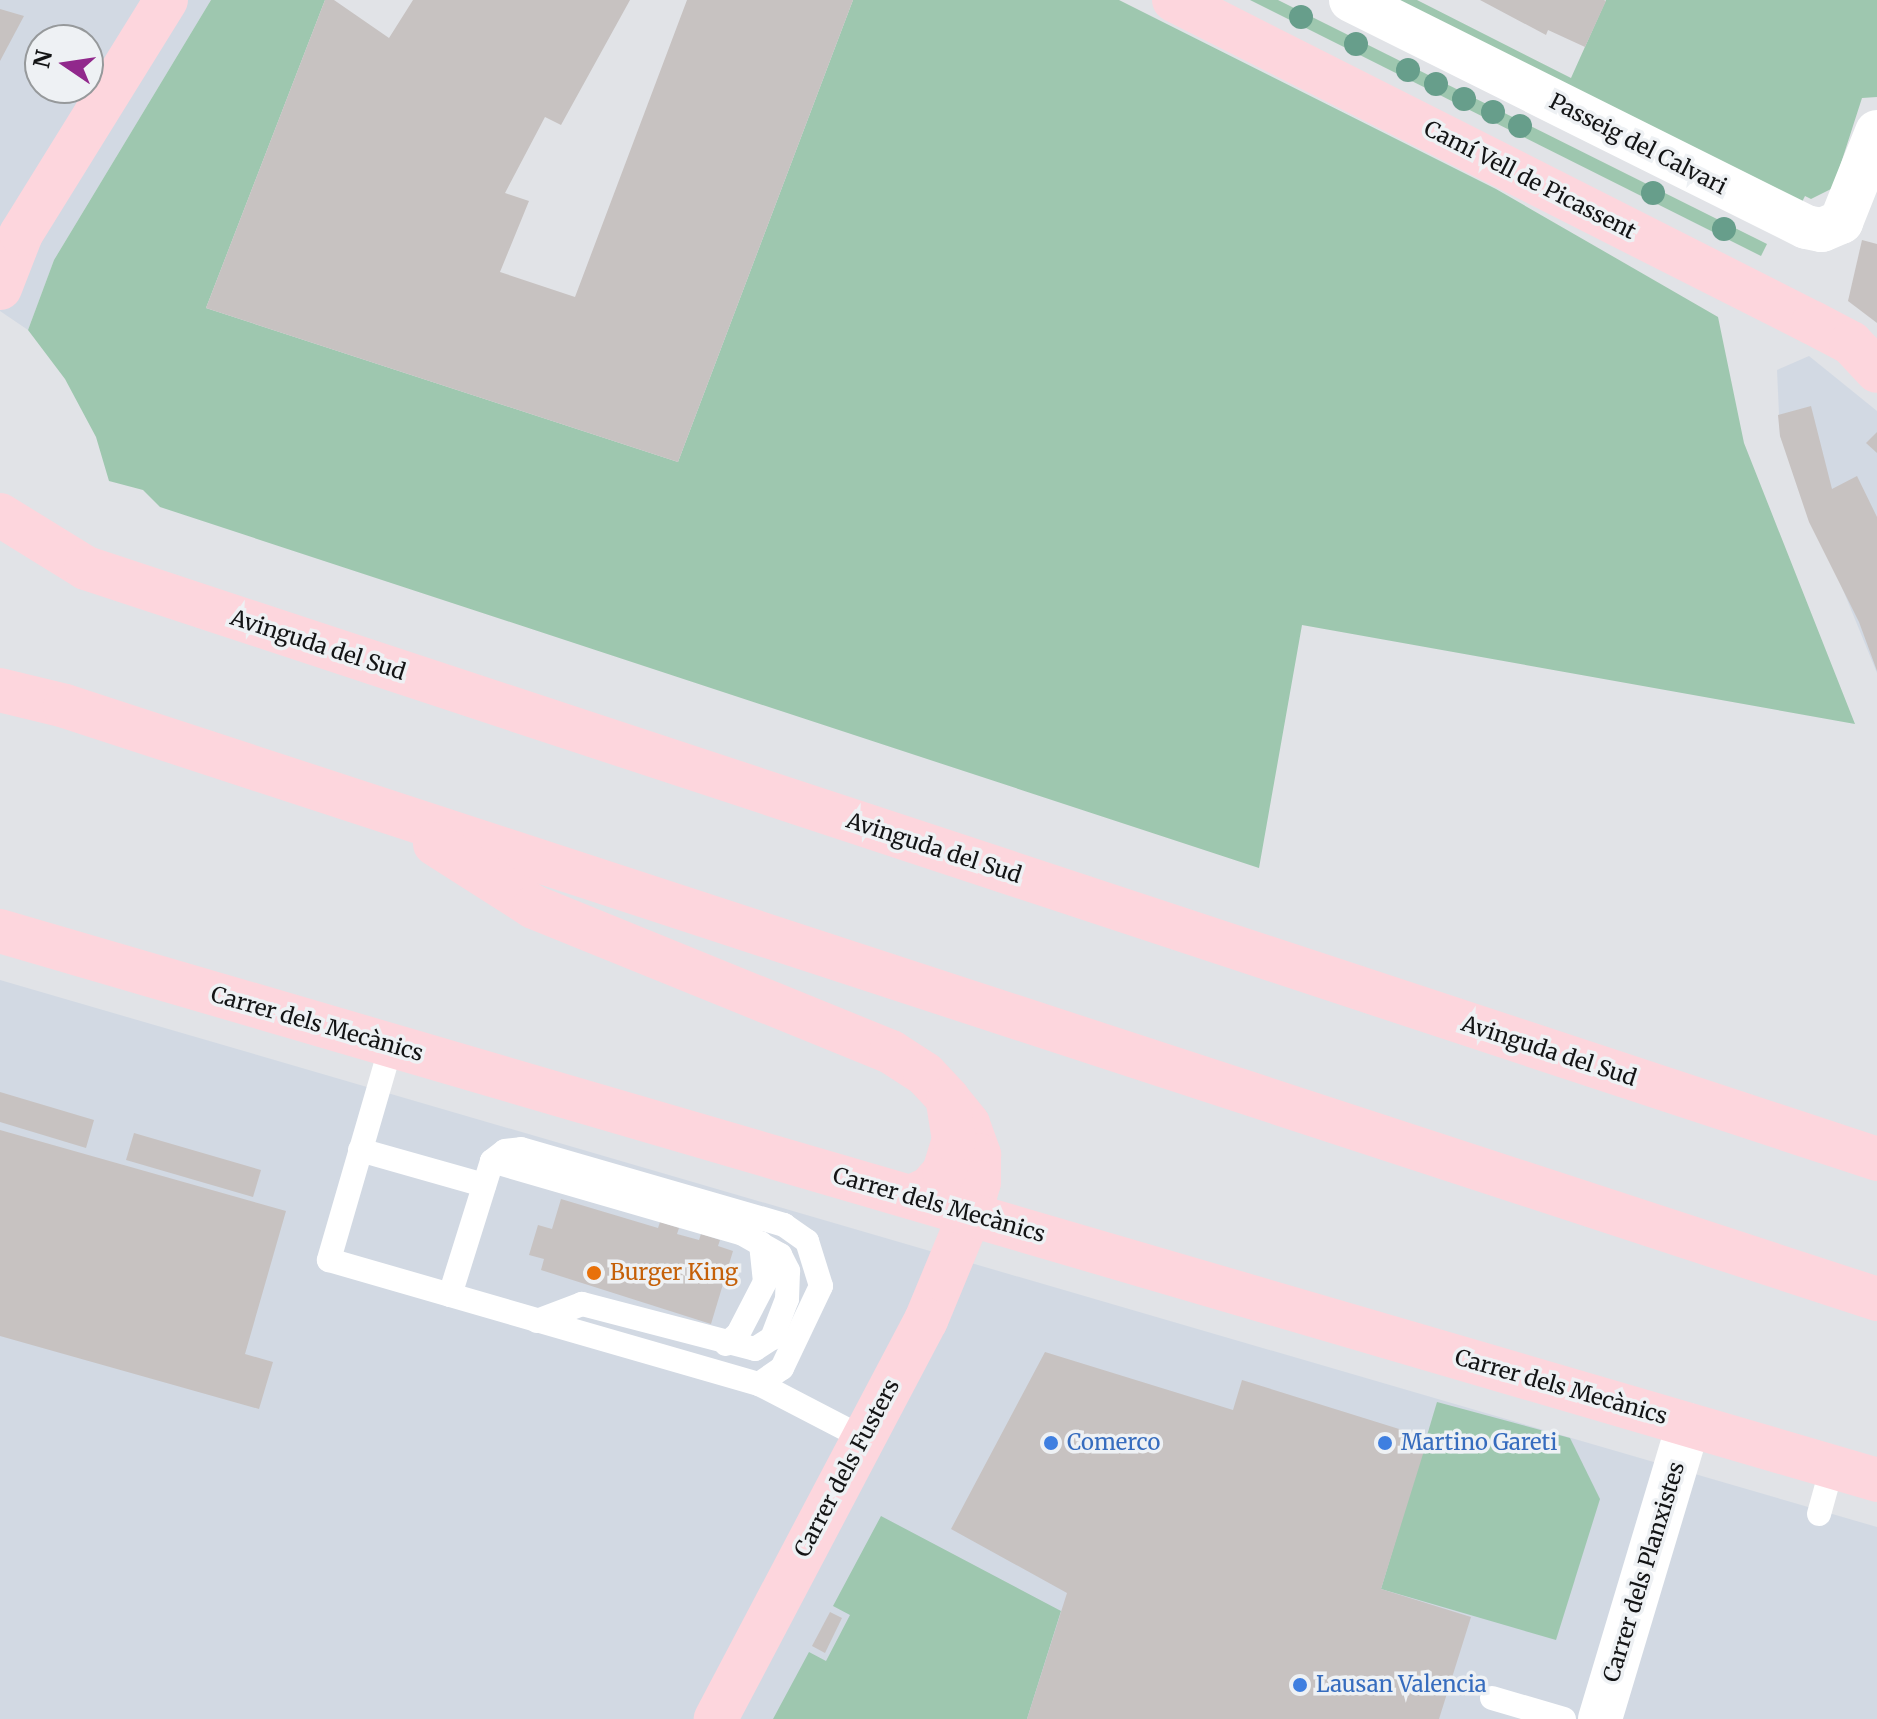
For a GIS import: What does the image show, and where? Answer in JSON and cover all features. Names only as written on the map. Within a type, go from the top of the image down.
[{"type":"main road","points":[[0,288],[11,244],[166,0]]},
{"type":"main road","name":"Camí Vell de Picassent","points":[[1174,0],[1851,343],[1877,371]]},
{"type":"main road","name":"Avinguda del Sud","points":[[0,515],[106,575],[1877,1159]]},
{"type":"main road","points":[[0,690],[65,706],[1877,1299]]},
{"type":"main road","name":"Carrer dels Fusters","points":[[379,808],[534,907],[841,1028],[925,1074],[968,1124],[979,1155],[970,1214],[926,1320],[716,1719]]},
{"type":"main road","name":"Carrer dels Mecànics","points":[[0,931],[1877,1480]]},
{"type":"main road","points":[[911,1197],[930,1188],[944,1172],[954,1140],[948,1099]]},
{"type":"street","name":"Passeig del Calvari","points":[[1351,0],[1806,227],[1822,230],[1841,222],[1877,132]]},
{"type":"street","name":"Carrer dels Planxistes","points":[[1600,1719],[1688,1425]]},
{"type":"lane","points":[[391,1046],[329,1260],[759,1384],[863,1438]]},
{"type":"lane","points":[[450,1295],[492,1161],[505,1151],[521,1149],[784,1225],[807,1241],[821,1286],[782,1368],[759,1384]]},
{"type":"lane","points":[[360,1150],[484,1185]]},
{"type":"lane","points":[[492,1161],[761,1243],[765,1282],[738,1334],[726,1344],[582,1304],[537,1321]]},
{"type":"lane","points":[[1819,1514],[1832,1467]]},
{"type":"lane","points":[[1492,1698],[1564,1719]]},
{"type":"shaded area","points":[[0,0],[211,0],[54,260],[28,330],[0,311]]},
{"type":"shaded area","points":[[1809,356],[1877,411],[1877,673],[1780,436],[1777,370]]},
{"type":"shaded area","points":[[0,980],[1877,1527],[1877,1719],[0,1719]]},
{"type":"green space","points":[[211,0],[325,0],[206,308],[678,462],[853,0],[1119,0],[1496,189],[1718,317],[1744,443],[1855,724],[1302,625],[1259,868],[160,507],[143,490],[109,481],[96,437],[65,379],[28,330],[54,260]]},
{"type":"green space","points":[[1250,0],[1278,0],[1767,244],[1761,256]]},
{"type":"green space","points":[[1377,0],[1417,0],[1571,78],[1606,0],[1877,0],[1877,97],[1862,98],[1833,188],[1811,199],[1805,196],[1801,204]]},
{"type":"green space","points":[[1437,1402],[1570,1438],[1600,1499],[1556,1640],[1381,1589]]},
{"type":"green space","points":[[881,1516],[1061,1611],[1027,1719],[773,1719],[809,1652],[826,1661],[850,1615],[833,1606]]},
{"type":"building","points":[[325,0],[334,0],[389,38],[413,0],[630,0],[561,125],[545,117],[505,193],[529,201],[500,272],[575,297],[687,0],[853,0],[678,462],[206,308]]},
{"type":"building","points":[[1480,0],[1606,1],[1585,47],[1548,30],[1546,35]]},
{"type":"building","points":[[0,9],[24,16],[0,61]]},
{"type":"building","points":[[1862,240],[1877,244],[1877,323],[1848,301]]},
{"type":"building","points":[[1811,406],[1832,489],[1857,476],[1877,517],[1877,671],[1859,622],[1809,522],[1780,436],[1778,415]]},
{"type":"building","points":[[1877,432],[1877,453],[1866,443]]},
{"type":"building","points":[[0,1092],[94,1120],[86,1148],[0,1122]]},
{"type":"building","points":[[0,1130],[286,1211],[245,1354],[273,1362],[259,1409],[0,1336]]},
{"type":"building","points":[[134,1133],[261,1170],[253,1197],[126,1160]]},
{"type":"building","points":[[561,1199],[658,1228],[660,1222],[679,1228],[677,1234],[699,1240],[701,1234],[720,1240],[718,1246],[733,1251],[711,1324],[541,1270],[544,1259],[529,1255],[538,1225],[552,1229]]},
{"type":"building","points":[[1045,1352],[1233,1410],[1242,1380],[1428,1438],[1381,1589],[1471,1617],[1439,1719],[1027,1719],[1067,1593],[951,1529]]},
{"type":"building","points":[[830,1612],[842,1618],[825,1653],[812,1646]]},
{"type":"place","name":"Burger King","points":[[594,1273]]},
{"type":"place","name":"Comerco","points":[[1051,1443]]},
{"type":"place","name":"Martino Gareti","points":[[1385,1443]]},
{"type":"place","name":"Lausan Valencia","points":[[1300,1685]]}]
